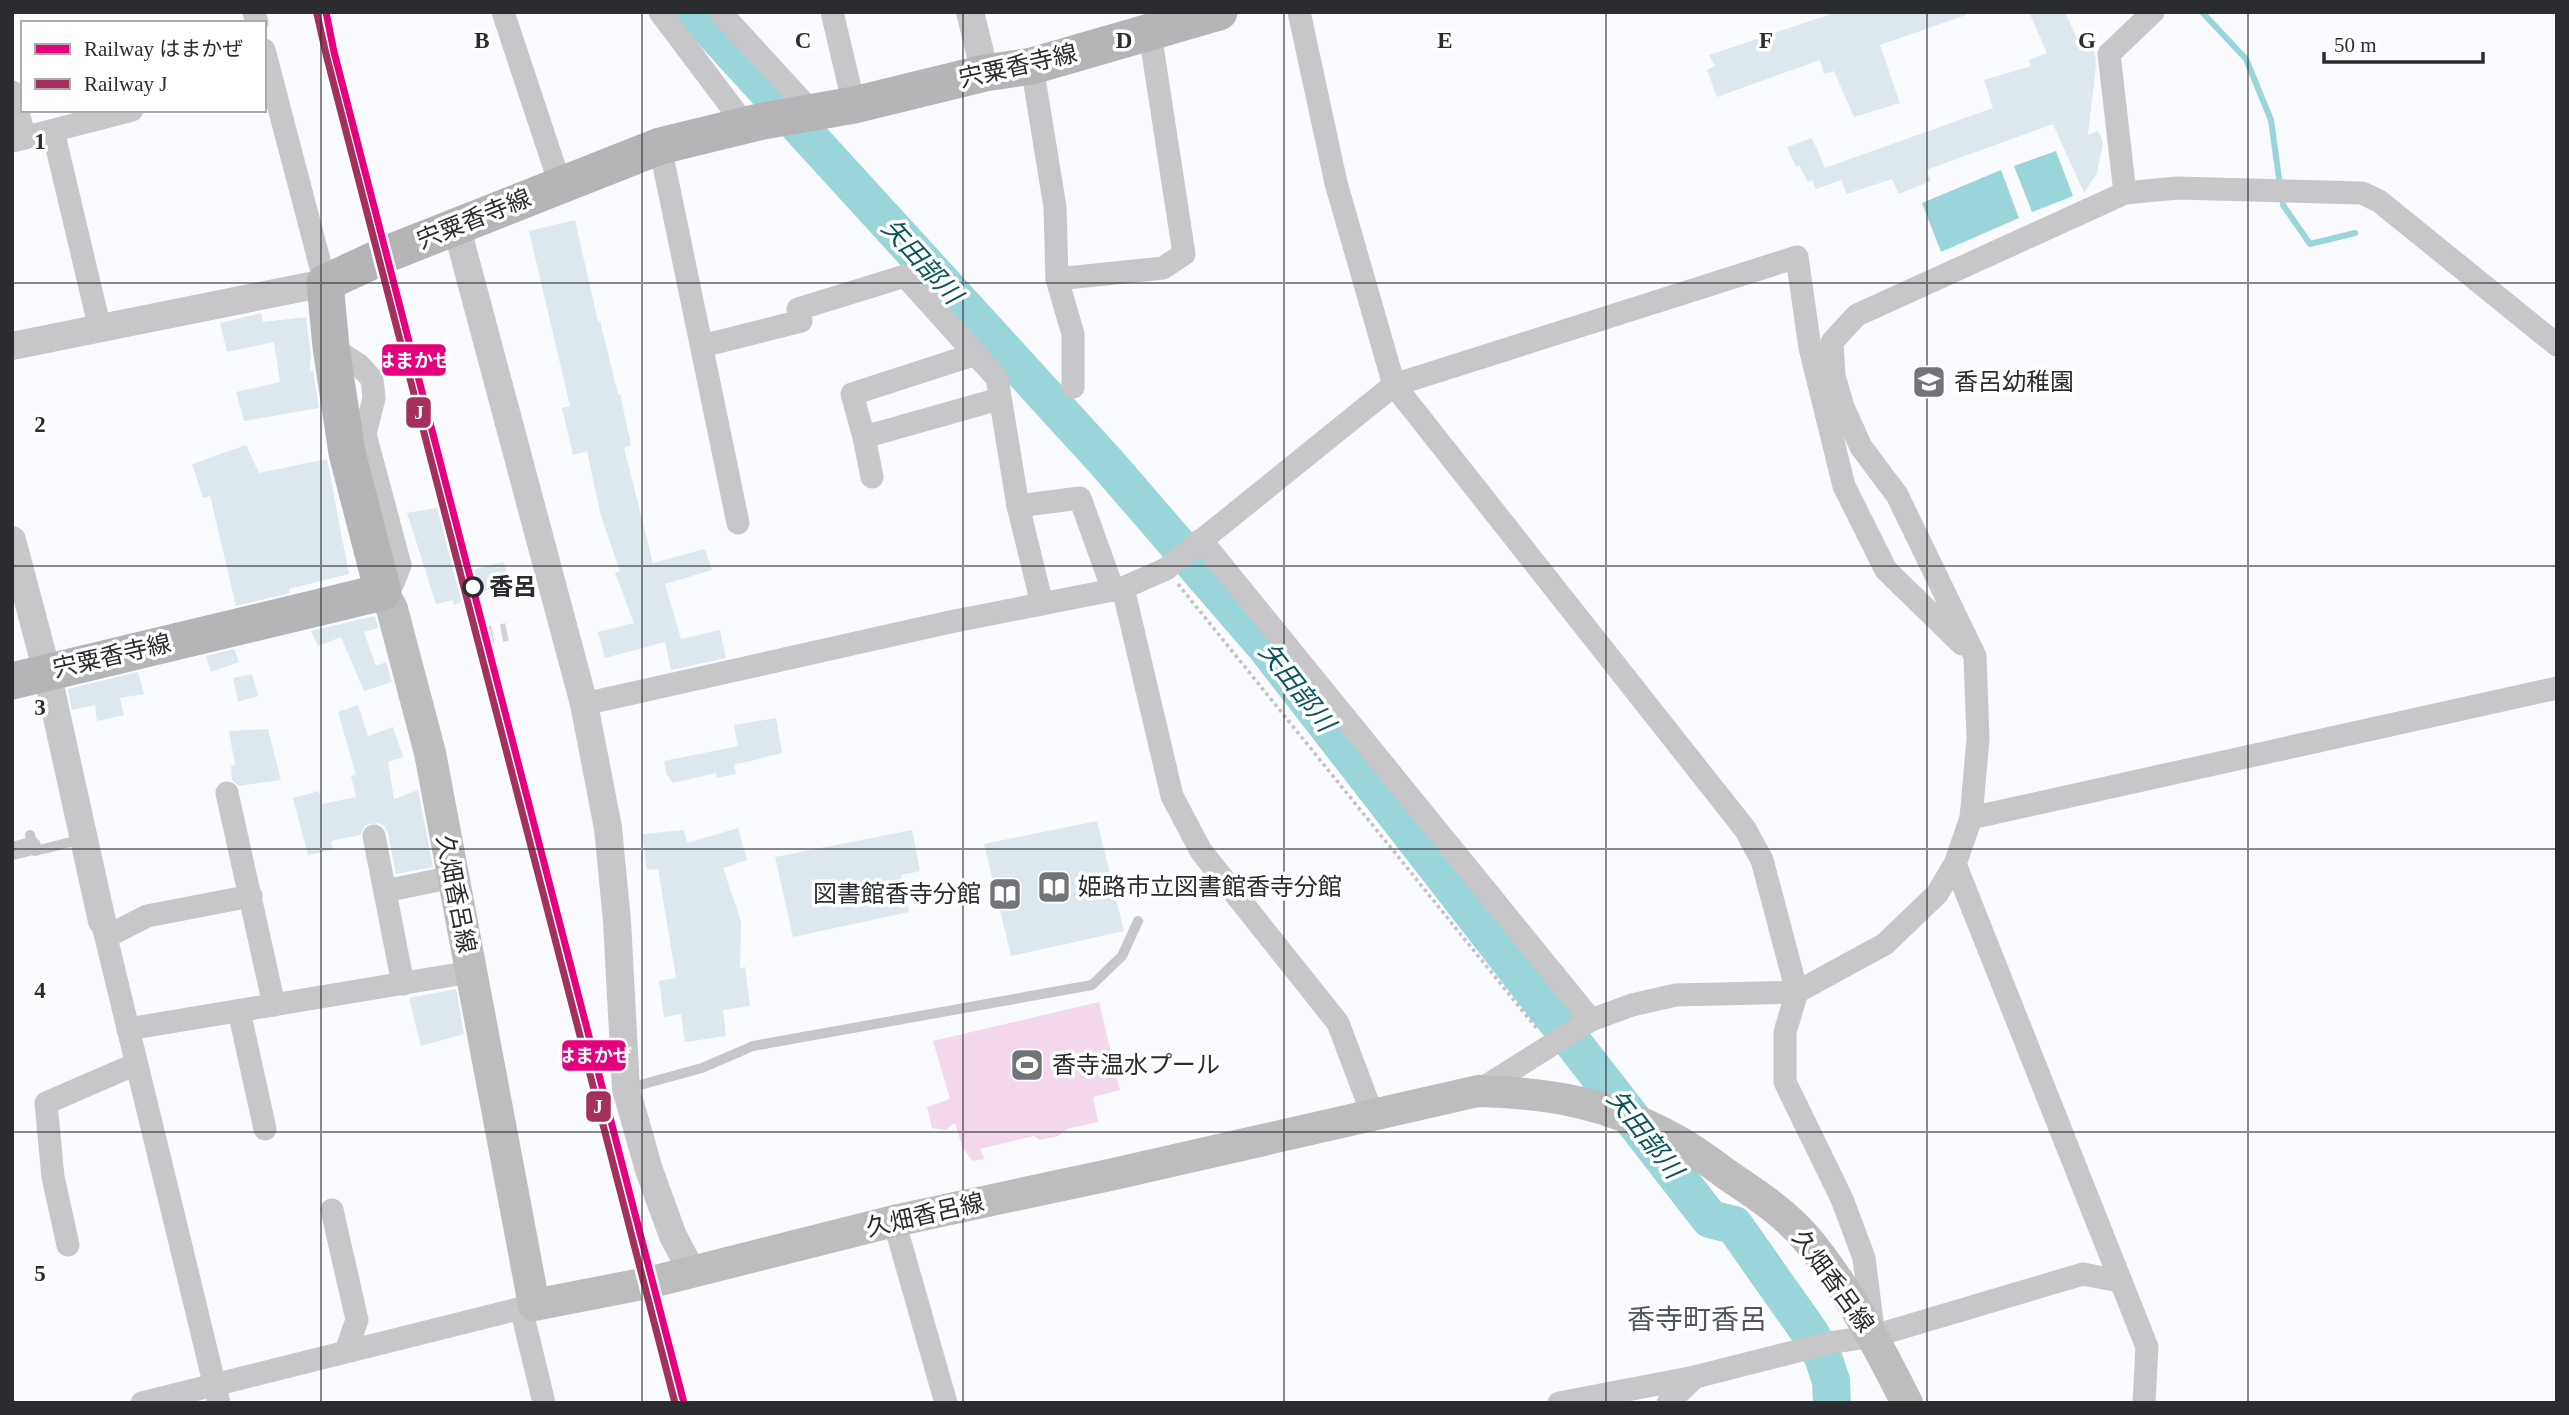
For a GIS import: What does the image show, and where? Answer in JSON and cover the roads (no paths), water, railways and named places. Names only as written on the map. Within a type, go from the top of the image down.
[{"type":"main road","name":"宍粟香寺線","points":[[325,283],[456,225],[660,146],[754,123],[854,105],[985,73],[1032,66],[1214,13]]},
{"type":"main road","points":[[325,283],[331,347],[347,453],[383,592]]},
{"type":"main road","name":"宍粟香寺線","points":[[29,676],[383,592]]},
{"type":"main road","name":"久畑香呂線","points":[[383,592],[392,609],[430,753],[471,972],[528,1307],[652,1282],[691,1270],[894,1221],[1478,1091],[1527,1093],[1574,1100],[1619,1114],[1675,1139],[1766,1201],[1810,1242],[1874,1336],[1907,1403]]},
{"type":"street","points":[[503,12],[560,184]]},
{"type":"street","points":[[660,12],[754,123]]},
{"type":"street","points":[[720,12],[812,112]]},
{"type":"street","points":[[832,12],[854,105]]},
{"type":"street","points":[[970,12],[985,73]]},
{"type":"street","points":[[1299,12],[1336,183],[1394,385],[1745,829],[1762,860],[1797,992],[1785,1032],[1785,1082],[1842,1199],[1864,1258],[1874,1336]]},
{"type":"street","points":[[2125,193],[2109,54],[2152,12]]},
{"type":"street","points":[[1057,279],[1163,268],[1184,254],[1150,33]]},
{"type":"street","points":[[1032,66],[1055,207],[1057,279],[1073,334],[1073,387]]},
{"type":"street","points":[[12,346],[325,283],[267,75]]},
{"type":"street","points":[[12,92],[19,140],[125,112]]},
{"type":"street","points":[[54,131],[100,329]]},
{"type":"street","points":[[660,146],[738,523]]},
{"type":"street","points":[[1832,342],[1857,315],[2125,193],[2177,188],[2362,193],[2379,201],[2557,345]]},
{"type":"street","points":[[456,225],[584,704],[608,828],[617,921],[626,1089],[649,1170],[673,1236],[691,1270]]},
{"type":"street","points":[[584,704],[950,622],[1118,589],[1166,569],[1394,385],[1797,257]]},
{"type":"street","points":[[1478,1091],[1591,1020],[1632,1005],[1676,995],[1797,992],[1885,944],[1937,894],[1955,864],[1971,818],[1979,739],[1975,656],[1897,495],[1861,447],[1843,407],[1834,376],[1832,342],[1815,313],[1797,257]]},
{"type":"street","points":[[1797,257],[1810,348],[1844,486],[1886,570],[1975,656]]},
{"type":"street","points":[[702,346],[802,321],[798,309],[905,276],[997,378],[1018,506],[1042,604]]},
{"type":"street","points":[[872,477],[852,394],[976,354]]},
{"type":"street","points":[[864,437],[999,398]]},
{"type":"street","points":[[1018,506],[1080,498],[1118,589],[1172,796],[1201,851],[1338,1023],[1373,1116]]},
{"type":"street","points":[[12,540],[29,676],[83,839],[217,1393]]},
{"type":"street","points":[[1201,540],[1591,1020]]},
{"type":"street","points":[[1971,818],[2557,688]]},
{"type":"street","points":[[227,793],[274,1005]]},
{"type":"street","points":[[374,836],[403,984]]},
{"type":"street","points":[[12,851],[31,841]]},
{"type":"street","points":[[1955,864],[2147,1347],[2144,1403]]},
{"type":"street","points":[[385,891],[453,877]]},
{"type":"street","points":[[104,929],[147,916],[251,896]]},
{"type":"street","points":[[128,1029],[471,972]]},
{"type":"street","points":[[239,1011],[265,1129]]},
{"type":"street","points":[[68,1245],[53,1177],[46,1103],[136,1064]]},
{"type":"street","points":[[332,1210],[358,1320],[346,1351]]},
{"type":"street","points":[[894,1221],[946,1403]]},
{"type":"street","points":[[1559,1403],[1695,1377],[1829,1343],[1874,1336],[2083,1274],[2119,1281]]},
{"type":"street","points":[[142,1403],[217,1393],[346,1351],[528,1307],[544,1403]]},
{"type":"street","points":[[1668,1403],[1695,1377]]},
{"type":"lane","points":[[31,841],[34,851],[83,839]]},
{"type":"lane","points":[[626,1089],[702,1068],[753,1046],[1092,985],[1122,956],[1138,921]]},
{"type":"water","points":[[2056,151],[2073,196],[2032,212],[2014,166]]},
{"type":"water","points":[[2001,170],[2019,218],[1941,252],[1922,203]]},
{"type":"waterway","name":"矢田部川","points":[[695,12],[1106,462],[1266,647],[1710,1219],[1734,1225],[1810,1333],[1823,1357],[1831,1381],[1832,1403]]},
{"type":"waterway","points":[[2202,12],[2246,59],[2271,120],[2280,186]]},
{"type":"waterway","points":[[2282,196],[2283,205],[2310,244],[2355,233]]},
{"type":"tunnel","points":[[475,638],[507,632]]},
{"type":"rail line","name":"はまかぜ","points":[[326,12],[334,52],[684,1403]]},
{"type":"rail line","name":"J","points":[[317,14],[675,1403]]},
{"type":"place","name":"香呂幼稚園","points":[[1929,382]]},
{"type":"place","name":"香呂","points":[[473,587]]},
{"type":"place","name":"姫路市立図書館香寺分館","points":[[1054,887]]},
{"type":"place","name":"図書館香寺分館","points":[[1005,894]]},
{"type":"place","name":"香寺温水プール","points":[[1027,1065]]},
{"type":"district","name":"香寺町香呂","points":[[1697,1319]]}]
